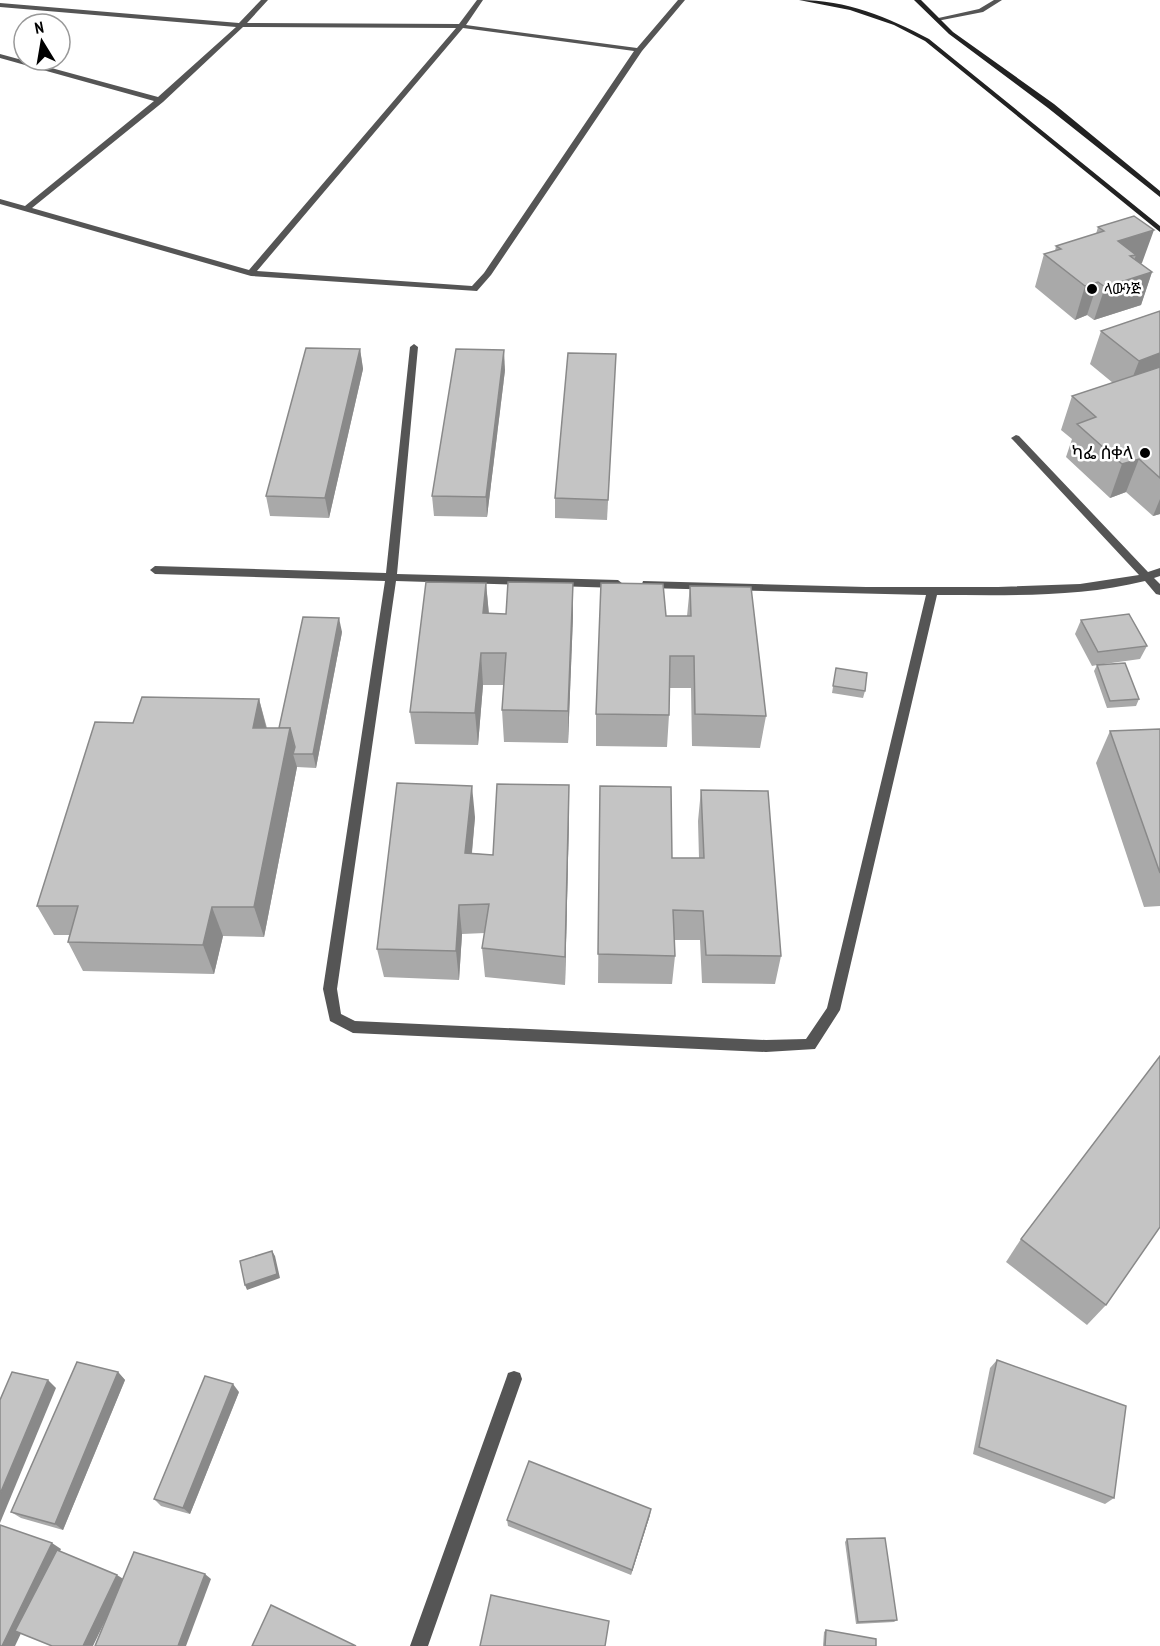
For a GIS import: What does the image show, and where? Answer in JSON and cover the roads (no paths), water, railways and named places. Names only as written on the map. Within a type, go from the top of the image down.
[{"type":"main road","points":[[802,0],[851,8],[896,24],[927,40],[1160,230]]},
{"type":"main road","points":[[916,0],[951,33],[1051,106],[1160,195]]},
{"type":"street","points":[[26,209],[160,100],[242,25],[265,0]]},
{"type":"street","points":[[251,273],[462,26],[480,0]]},
{"type":"street","points":[[0,201],[251,273],[474,289],[488,275],[639,50],[682,0]]},
{"type":"street","points":[[938,19],[981,11],[997,0]]},
{"type":"street","points":[[0,5],[242,25],[462,26],[639,50]]},
{"type":"street","points":[[0,56],[160,100]]},
{"type":"street","points":[[414,346],[391,578],[330,989],[336,1017],[353,1027],[766,1046],[810,1045],[833,1010],[932,592]]},
{"type":"street","points":[[1016,438],[1160,591]]},
{"type":"street","points":[[155,570],[626,584]]},
{"type":"street","points":[[638,584],[932,592],[1064,590],[1146,578],[1160,572]]},
{"type":"street","points":[[419,1646],[514,1379]]},
{"type":"place","name":"ላውንጅ","points":[[1092,289]]},
{"type":"place","name":"ካፌ ሰቀላ","points":[[1145,453]]}]
